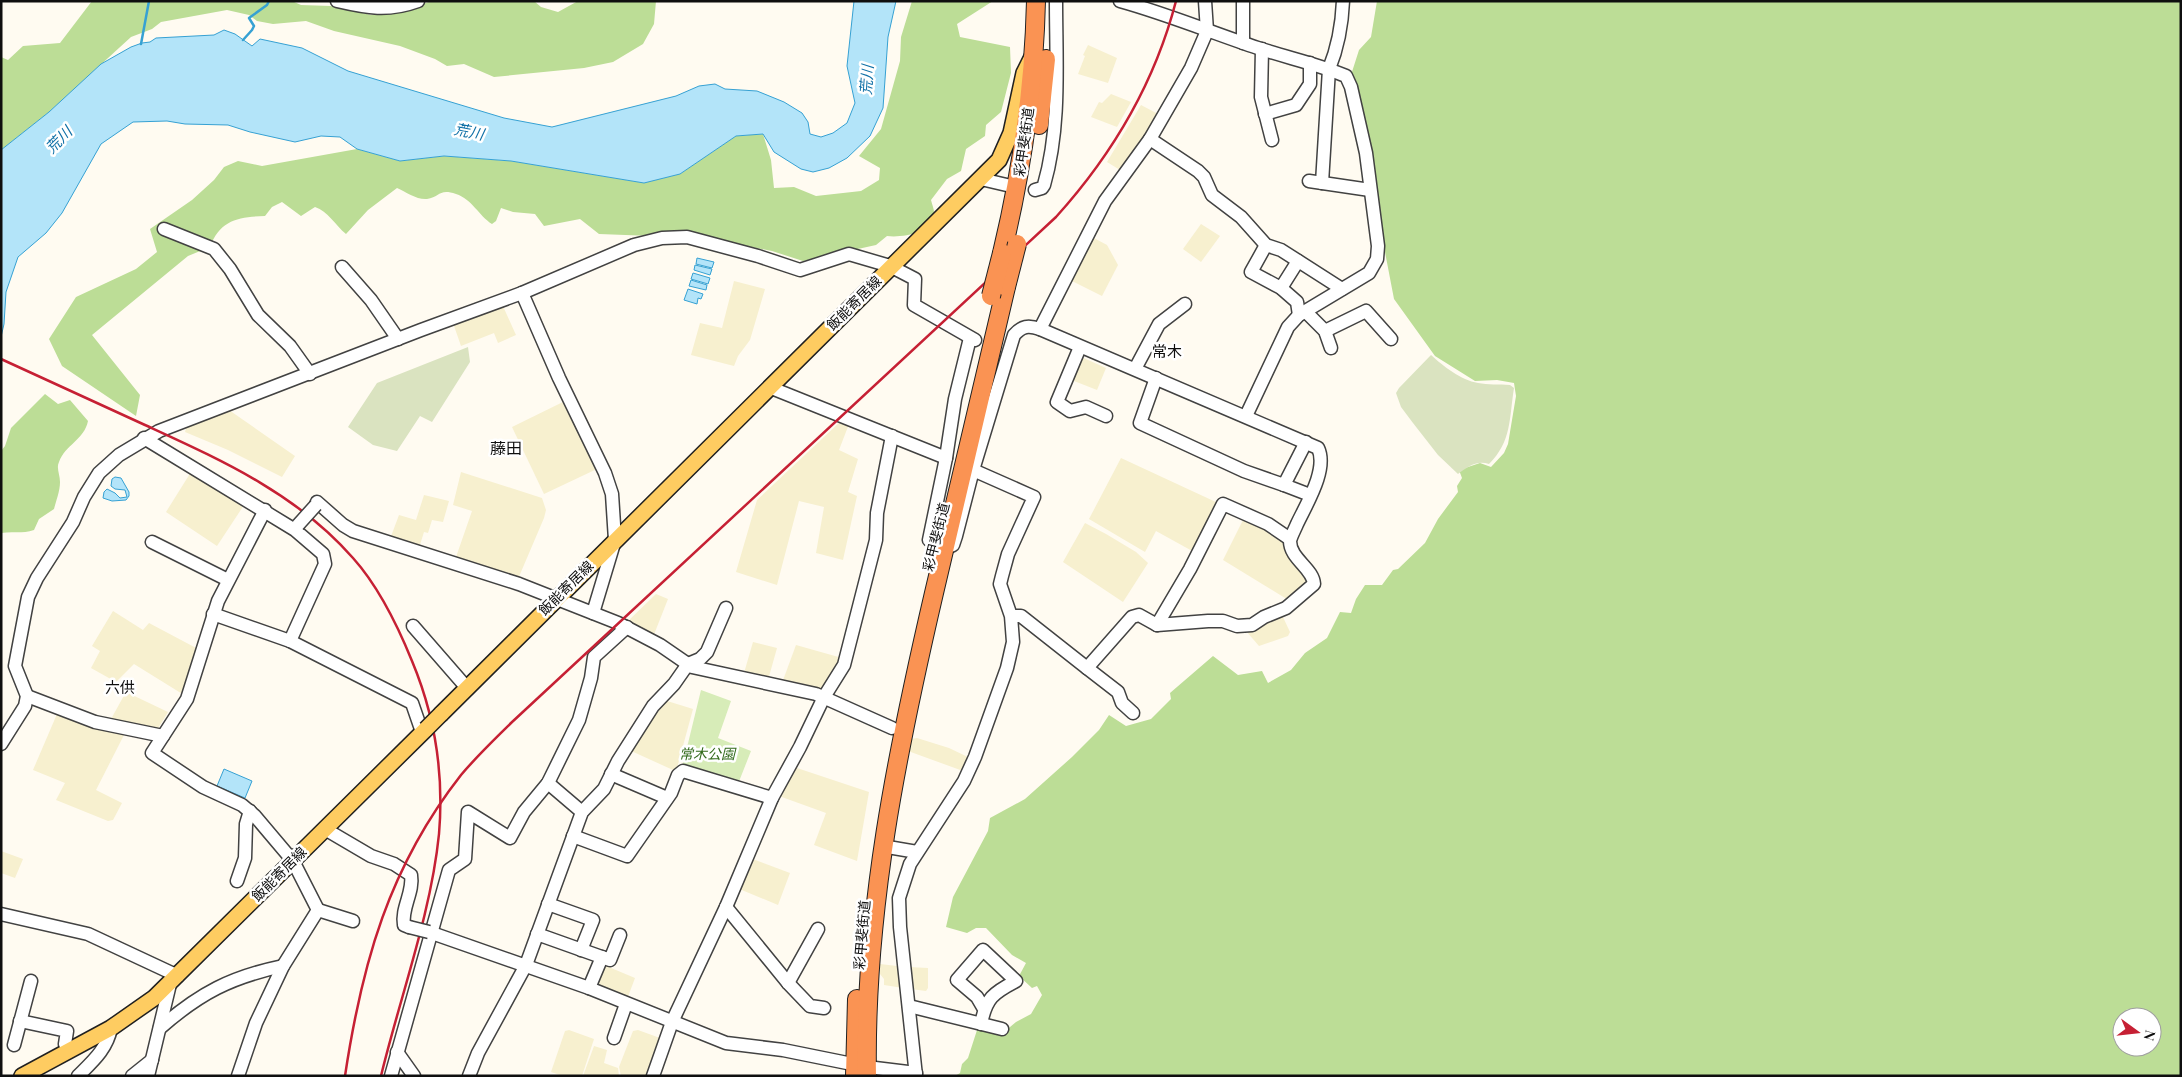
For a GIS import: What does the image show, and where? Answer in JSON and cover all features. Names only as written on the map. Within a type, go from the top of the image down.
[{"type":"highway","name":"彩甲斐街道","points":[[861,1071],[863,912],[871,843],[883,769],[939,547],[999,292],[1017,244],[1038,136],[1041,52],[1036,1]]},
{"type":"highway","name":"彩甲斐街道","points":[[999,292],[1002,253],[1024,153],[1048,1]]},
{"type":"highway","name":"彩甲斐街道","points":[[861,1071],[870,958],[882,846],[902,731],[939,547]]},
{"type":"main road","name":"飯能寄居線","points":[[22,1076],[111,1028],[139,1010],[174,980],[890,266],[981,179],[999,160],[1007,145],[1028,61],[1041,52]]},
{"type":"street","points":[[337,1],[379,10],[418,1]]},
{"type":"street","points":[[1035,190],[1042,188],[1044,185],[1054,136],[1057,82],[1056,1]]},
{"type":"street","points":[[1120,1],[1154,11],[1243,43],[1329,69],[1346,76],[1351,86],[1366,153],[1378,246],[1377,259],[1369,273],[1302,314],[1288,327],[1246,416]]},
{"type":"street","points":[[1040,329],[1105,202],[1150,139],[1191,68],[1207,31],[1204,1]]},
{"type":"street","points":[[1243,1],[1243,43]]},
{"type":"street","points":[[1343,1],[1342,23],[1336,52],[1329,69],[1315,182],[1370,190]]},
{"type":"street","points":[[1262,49],[1260,82],[1265,114],[1272,140]]},
{"type":"street","points":[[1265,114],[1296,105],[1310,84],[1310,64]]},
{"type":"street","points":[[1150,139],[1204,176],[1212,195],[1241,217],[1266,245],[1282,250],[1342,289]]},
{"type":"street","points":[[981,179],[1011,186]]},
{"type":"street","points":[[164,229],[214,248],[230,269],[258,315],[285,341],[310,374]]},
{"type":"street","points":[[1,744],[25,706],[27,696],[15,666],[28,597],[37,578],[69,529],[84,497],[99,473],[119,455],[144,438],[185,421],[522,293],[634,246],[676,236],[687,237],[758,256],[800,270],[849,254],[890,266],[915,279],[914,305],[973,339],[955,399],[946,458],[930,526],[929,540],[939,547],[953,545],[956,536],[1004,348],[1020,328],[1028,326],[1040,329],[1318,448],[1322,462],[1310,495],[1290,539]]},
{"type":"street","points":[[1266,245],[1251,272],[1281,288],[1297,302],[1302,314],[1318,321],[1325,331],[1331,348]]},
{"type":"street","points":[[1281,288],[1298,261]]},
{"type":"street","points":[[342,267],[371,300],[398,339]]},
{"type":"street","points":[[522,293],[605,473],[612,494],[615,540],[593,614]]},
{"type":"street","points":[[1135,369],[1159,324],[1185,304]]},
{"type":"street","points":[[1325,331],[1366,312],[1391,338]]},
{"type":"street","points":[[1080,347],[1057,402],[1070,411],[1086,407],[1106,416]]},
{"type":"street","points":[[1156,378],[1140,423],[1244,471],[1310,495]]},
{"type":"street","points":[[769,388],[946,458]]},
{"type":"street","points":[[653,1076],[672,1022],[726,907],[772,798],[824,697],[844,665],[876,540],[877,513],[892,436]]},
{"type":"street","points":[[144,438],[297,528],[324,554],[325,564],[290,642]]},
{"type":"street","points":[[1284,485],[1306,442]]},
{"type":"street","points":[[325,829],[371,856],[394,864],[411,875],[412,882],[403,917],[404,925],[431,932],[589,988],[726,1043],[783,1050],[861,1071],[916,1074],[900,928],[899,898],[903,880],[917,852],[964,781],[975,757],[1009,660],[1013,642],[1011,616],[1000,584],[1008,554],[1034,497],[973,470]]},
{"type":"street","points":[[297,528],[318,502],[343,525],[353,531],[518,584],[627,627],[660,645],[692,667],[824,697],[892,728]]},
{"type":"street","points":[[1087,668],[1132,617],[1139,615],[1157,625],[1208,621],[1222,621],[1237,626],[1252,625],[1264,617],[1286,608],[1314,584],[1314,578],[1294,553],[1290,539],[1268,524],[1222,504],[1190,569],[1157,625]]},
{"type":"street","points":[[265,510],[228,580],[213,614],[187,699],[152,754],[203,787],[250,811],[281,844],[293,861],[318,910],[352,920]]},
{"type":"street","points":[[152,542],[228,580]]},
{"type":"street","points":[[469,1076],[478,1053],[526,965],[582,812],[604,788],[653,706],[674,684],[688,664],[700,660],[707,652],[726,608]]},
{"type":"street","points":[[213,614],[290,642],[412,703],[424,731]]},
{"type":"street","points":[[1011,616],[1020,616],[1118,692],[1122,703],[1133,713]]},
{"type":"street","points":[[413,626],[467,688]]},
{"type":"street","points":[[391,1076],[449,870],[465,859],[468,812],[510,838],[524,812],[548,783],[579,720],[591,678],[594,657],[627,627]]},
{"type":"street","points":[[27,696],[95,722],[163,736]]},
{"type":"street","points":[[572,836],[627,856],[671,793],[678,775],[683,771],[772,798]]},
{"type":"street","points":[[611,774],[667,798]]},
{"type":"street","points":[[548,783],[582,812]]},
{"type":"street","points":[[237,881],[246,858],[246,824],[250,811]]},
{"type":"street","points":[[882,846],[917,852]]},
{"type":"street","points":[[548,904],[593,920],[582,950]]},
{"type":"street","points":[[726,907],[788,983],[810,1006],[824,1008]]},
{"type":"street","points":[[238,1076],[256,1023],[283,966],[318,910]]},
{"type":"street","points":[[1,914],[88,934],[174,980],[148,1076]]},
{"type":"street","points":[[788,983],[818,929]]},
{"type":"street","points":[[537,934],[610,960],[620,935]]},
{"type":"street","points":[[981,1024],[984,1009],[992,996],[1016,981],[983,950],[957,980],[977,997],[984,1009]]},
{"type":"street","points":[[589,988],[602,958]]},
{"type":"street","points":[[160,1028],[188,1004],[216,988],[258,971],[283,966]]},
{"type":"street","points":[[14,1046],[31,980]]},
{"type":"street","points":[[614,1038],[626,1004]]},
{"type":"street","points":[[909,1006],[1002,1029]]},
{"type":"street","points":[[20,1022],[67,1031],[65,1044],[68,1051]]},
{"type":"street","points":[[78,1076],[108,1042],[111,1028]]},
{"type":"street","points":[[397,1052],[414,1076]]},
{"type":"street","points":[[132,1076],[152,1060]]},
{"type":"shaded area","points":[[1088,45],[1117,58],[1108,83],[1078,74]]},
{"type":"shaded area","points":[[1111,94],[1131,102],[1117,127],[1091,117],[1099,102],[1102,103]]},
{"type":"shaded area","points":[[1141,105],[1160,115],[1120,170],[1107,162]]},
{"type":"shaded area","points":[[1201,224],[1220,236],[1201,262],[1183,249]]},
{"type":"shaded area","points":[[1092,237],[1107,245],[1118,265],[1102,296],[1070,280]]},
{"type":"shaded area","points":[[734,281],[765,289],[750,340],[738,356],[734,366],[691,355],[700,323],[722,328]]},
{"type":"shaded area","points":[[502,304],[516,335],[498,343],[494,333],[461,346],[453,323]]},
{"type":"shaded area","points":[[1079,356],[1106,368],[1097,390],[1069,379]]},
{"type":"shaded area","points":[[567,400],[599,468],[544,494],[512,427]]},
{"type":"shaded area","points":[[229,410],[295,456],[282,477],[228,450],[185,432],[187,425]]},
{"type":"shaded area","points":[[841,421],[849,424],[839,450],[858,459],[848,492],[857,496],[843,560],[816,553],[824,507],[799,501],[777,585],[736,572],[757,500]]},
{"type":"shaded area","points":[[1121,458],[1218,503],[1194,552],[1156,531],[1145,552],[1089,519]]},
{"type":"shaded area","points":[[191,472],[244,505],[217,546],[166,512]]},
{"type":"shaded area","points":[[461,472],[542,498],[546,510],[544,518],[518,579],[456,557],[472,511],[453,505]]},
{"type":"shaded area","points":[[424,495],[449,501],[443,522],[432,520],[428,533],[424,532],[419,548],[390,539],[399,515],[416,520]]},
{"type":"shaded area","points":[[1245,516],[1281,536],[1311,578],[1290,601],[1223,560]]},
{"type":"shaded area","points":[[1085,523],[1136,552],[1148,563],[1123,602],[1063,562]]},
{"type":"shaded area","points":[[656,594],[668,599],[653,637],[626,623]]},
{"type":"shaded area","points":[[113,611],[143,630],[149,623],[198,649],[184,695],[134,664],[116,682],[91,668],[100,651],[92,646]]},
{"type":"shaded area","points":[[1282,615],[1290,632],[1288,636],[1259,646],[1246,631]]},
{"type":"shaded area","points":[[753,642],[777,648],[768,680],[744,673]]},
{"type":"shaded area","points":[[796,645],[842,658],[821,691],[782,683]]},
{"type":"shaded area","points":[[126,692],[168,712],[157,730],[111,719]]},
{"type":"shaded area","points":[[664,700],[693,709],[677,768],[673,770],[629,750]]},
{"type":"shaded area","points":[[57,714],[125,733],[96,790],[122,803],[113,820],[108,821],[56,800],[65,783],[33,770]]},
{"type":"shaded area","points":[[917,738],[949,748],[970,758],[963,771],[908,751],[911,739]]},
{"type":"shaded area","points":[[794,767],[869,792],[857,861],[814,845],[826,813],[779,796]]},
{"type":"shaded area","points":[[1,851],[23,859],[15,878],[1,873]]},
{"type":"shaded area","points":[[750,858],[790,873],[778,905],[737,888]]},
{"type":"shaded area","points":[[880,964],[897,966],[897,969],[900,970],[903,988],[884,985],[884,979],[880,974]]},
{"type":"shaded area","points":[[604,965],[635,978],[626,1002],[592,988]]},
{"type":"shaded area","points":[[909,967],[928,968],[928,988],[926,991],[911,989]]},
{"type":"shaded area","points":[[569,1030],[594,1039],[582,1076],[563,1076],[551,1072],[565,1031]]},
{"type":"shaded area","points":[[638,1030],[660,1038],[648,1076],[621,1076],[619,1067],[633,1031]]},
{"type":"shaded area","points":[[594,1046],[607,1050],[604,1063],[618,1068],[619,1076],[583,1076]]},
{"type":"green space","points":[[92,1],[292,1],[301,5],[331,6],[371,15],[400,11],[432,1],[534,1],[541,7],[558,12],[578,1],[656,1],[654,24],[643,44],[613,62],[584,68],[494,77],[464,64],[447,66],[435,59],[400,46],[334,31],[306,21],[273,24],[257,21],[249,15],[227,10],[161,22],[152,29],[131,37],[49,112],[1,150],[1,57],[8,60],[23,46],[60,43]]},
{"type":"green space","points":[[912,1],[993,1],[957,24],[960,37],[1010,47],[1011,73],[1001,112],[986,125],[985,136],[966,149],[961,171],[947,179],[931,200],[934,211],[933,219],[929,225],[916,233],[887,236],[876,245],[803,261],[772,251],[705,238],[599,234],[580,219],[544,226],[535,214],[513,212],[501,208],[496,221],[492,224],[462,196],[450,192],[443,192],[431,198],[423,199],[397,188],[368,210],[346,234],[320,209],[315,207],[301,216],[282,202],[272,207],[265,216],[238,219],[225,226],[214,238],[210,247],[188,256],[92,335],[140,395],[136,416],[62,366],[49,339],[76,297],[136,269],[157,252],[150,229],[192,200],[214,180],[224,167],[238,161],[262,166],[357,149],[400,161],[444,156],[511,161],[644,183],[680,174],[736,136],[763,134],[771,160],[774,188],[794,187],[816,196],[861,191],[879,180],[880,168],[859,156],[881,129],[900,61],[901,37]]},
{"type":"green space","points":[[1377,1],[2181,1],[2181,1076],[955,1076],[960,1073],[962,1064],[968,1058],[978,1027],[1004,1032],[1016,1022],[1031,1014],[1042,995],[1037,986],[1032,988],[1019,976],[1026,963],[1012,955],[986,928],[976,928],[967,933],[946,927],[953,897],[988,831],[990,818],[1025,799],[1099,730],[1109,715],[1126,726],[1151,719],[1171,699],[1170,693],[1213,656],[1238,675],[1262,671],[1268,683],[1291,670],[1305,653],[1327,638],[1340,612],[1351,613],[1356,599],[1365,585],[1382,585],[1393,570],[1398,569],[1425,543],[1438,519],[1458,492],[1457,486],[1462,478],[1459,470],[1480,463],[1491,467],[1504,453],[1508,444],[1516,396],[1514,383],[1497,380],[1475,381],[1435,356],[1394,299],[1351,75],[1359,50],[1371,37]]},
{"type":"green space","points":[[468,347],[470,362],[432,422],[420,416],[397,451],[373,445],[348,427],[377,383]]},
{"type":"green space","points":[[1431,355],[1465,379],[1482,384],[1510,385],[1514,388],[1506,438],[1502,447],[1489,464],[1476,464],[1458,474],[1438,455],[1401,407],[1396,393]]},
{"type":"green space","points":[[45,394],[58,404],[70,400],[88,421],[86,428],[59,462],[60,485],[54,509],[39,519],[34,530],[1,533],[1,451],[5,446],[11,428]]},
{"type":"green space","name":"常木公園","points":[[701,690],[731,701],[718,738],[751,751],[738,784],[682,768]]},
{"type":"water","name":"荒川","points":[[854,1],[896,1],[888,37],[883,108],[870,136],[847,158],[829,168],[813,172],[801,169],[774,152],[763,134],[736,136],[680,174],[644,183],[511,161],[444,156],[400,161],[357,149],[340,137],[321,136],[295,142],[228,125],[185,124],[167,121],[133,122],[101,144],[62,213],[46,233],[18,257],[6,292],[4,324],[1,337],[1,150],[49,112],[101,64],[131,47],[150,42],[156,38],[214,35],[224,30],[235,34],[252,46],[260,39],[302,48],[348,71],[504,118],[552,127],[676,96],[699,86],[715,84],[725,89],[757,91],[784,102],[802,113],[808,122],[810,134],[821,137],[833,133],[847,123],[855,103],[847,66]]},
{"type":"water","points":[[697,258],[714,262],[712,268],[696,264]]},
{"type":"water","points":[[695,265],[712,269],[710,275],[694,270]]},
{"type":"water","points":[[693,273],[710,278],[708,284],[691,279]]},
{"type":"water","points":[[691,280],[707,285],[706,290],[689,286]]},
{"type":"water","points":[[688,289],[703,294],[701,299],[698,298],[697,304],[684,300]]},
{"type":"water","points":[[115,477],[121,478],[129,492],[126,500],[112,501],[103,498],[104,492],[107,489],[120,498],[127,497],[125,490],[115,489],[111,486],[112,479]]},
{"type":"water","points":[[224,769],[252,781],[245,798],[217,786]]},
{"type":"waterway","points":[[141,44],[149,1]]},
{"type":"waterway","points":[[243,40],[254,26],[249,18],[267,5],[269,1]]},
{"type":"railway","points":[[345,1076],[360,994],[382,918],[397,881],[415,845],[436,810],[461,775],[511,723],[1056,217],[1095,168],[1129,116],[1144,89],[1156,60],[1176,1]]},
{"type":"railway","points":[[1,359],[202,451],[256,480],[307,515],[331,535],[362,569],[387,606],[412,661],[427,703],[439,768],[440,812],[435,864],[429,894],[381,1076]]},
{"type":"district","name":"常木","points":[[1167,352]]},
{"type":"district","name":"藤田","points":[[506,448]]},
{"type":"district","name":"六供","points":[[120,688]]}]
